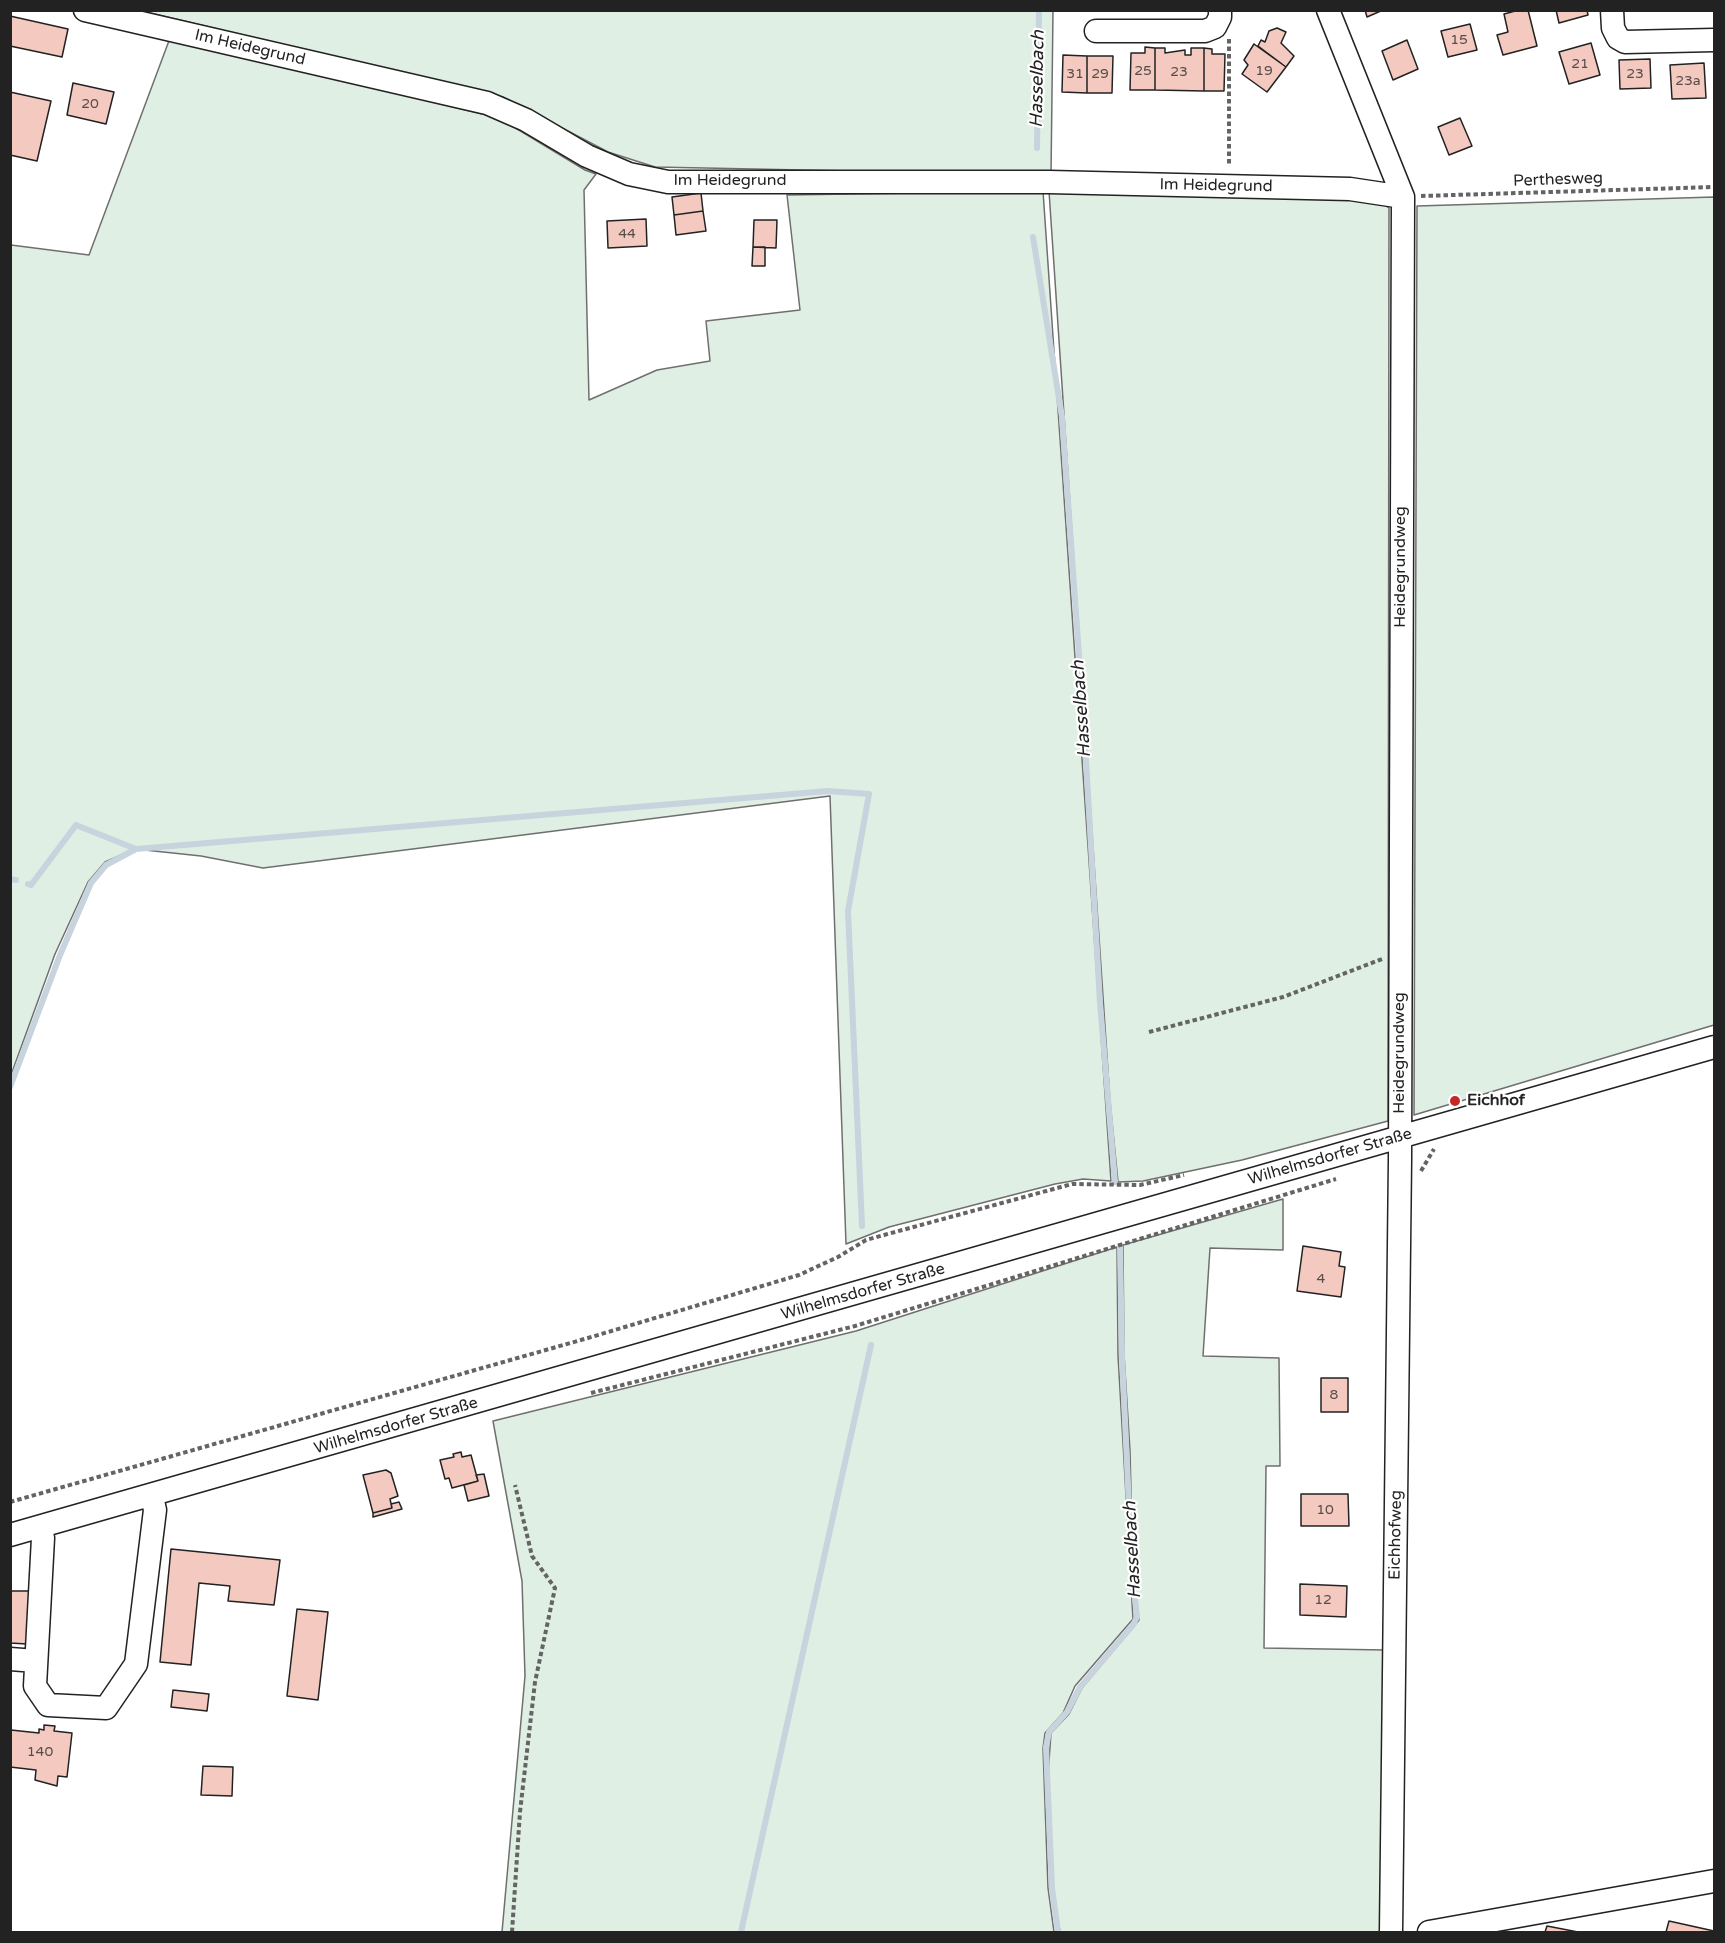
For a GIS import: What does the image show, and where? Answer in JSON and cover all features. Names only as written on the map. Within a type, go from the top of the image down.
[{"type":"street","name":"Im Heidegrund","points":[[85,10],[487,103],[526,120],[587,156],[629,174],[668,182],[1037,182],[1350,189],[1403,197]]},
{"type":"street","name":"Heidegrundweg","points":[[1328,10],[1403,197],[1400,1137]]},
{"type":"street","points":[[1612,10],[1613,28],[1618,38],[1625,42],[1714,40]]},
{"type":"street","points":[[1096,31],[1169,21],[1205,31],[1217,19]]},
{"type":"street","name":"Wilhelmsdorfer Straße","points":[[10,1535],[1714,1047]]},
{"type":"street","name":"Eichhofweg","points":[[1391,1932],[1400,1137]]},
{"type":"street","points":[[40,1527],[43,1538],[35,1686],[48,1705],[106,1708],[136,1664],[155,1510],[152,1496]]},
{"type":"street","points":[[10,1659],[36,1660]]},
{"type":"street","points":[[1429,1932],[1714,1881]]},
{"type":"path","points":[[1217,19],[1231,41],[1229,186]]},
{"type":"path","name":"Perthesweg","points":[[1403,197],[1714,187]]},
{"type":"path","points":[[1149,1032],[1283,997],[1400,952]]},
{"type":"path","points":[[10,1502],[588,1338],[799,1275],[838,1257],[866,1240],[1072,1184],[1140,1185],[1185,1174]]},
{"type":"path","points":[[590,1393],[855,1326],[1344,1177]]},
{"type":"path","points":[[512,1932],[520,1812],[535,1682],[555,1588],[532,1556],[515,1485]]},
{"type":"green space","points":[[142,11],[1053,11],[1051,175],[655,167],[608,152],[503,97]]},
{"type":"green space","points":[[170,38],[499,118],[585,170],[596,174],[584,190],[589,400],[657,370],[710,361],[706,321],[800,310],[787,195],[1043,191],[1111,1181],[1083,1179],[1055,1184],[889,1227],[846,1244],[830,796],[263,868],[201,856],[135,849],[105,862],[88,882],[55,954],[11,1075],[11,245],[89,255]]},
{"type":"green space","points":[[1049,191],[1377,200],[1389,208],[1388,1121],[1242,1160],[1143,1181],[1118,1182],[1110,1101]]},
{"type":"green space","points":[[1714,197],[1714,1025],[1414,1115],[1417,206]]},
{"type":"green space","points":[[1283,1199],[1283,1250],[1210,1248],[1203,1356],[1279,1358],[1280,1466],[1266,1466],[1264,1648],[1386,1650],[1383,1932],[1060,1932],[1053,1889],[1048,1775],[1051,1733],[1069,1714],[1082,1688],[1139,1620],[1133,1572],[1130,1451],[1124,1354],[1123,1245]]},
{"type":"green space","points":[[1117,1247],[1118,1355],[1133,1619],[1075,1686],[1063,1713],[1045,1733],[1043,1748],[1048,1888],[1054,1932],[502,1932],[525,1676],[522,1581],[493,1421],[856,1331]]},
{"type":"building","points":[[1365,10],[1383,10],[1367,17]]},
{"type":"building","points":[[1528,10],[1537,46],[1503,55],[1497,35],[1508,32],[1504,14]]},
{"type":"building","points":[[1556,10],[1587,10],[1588,15],[1559,23]]},
{"type":"building","points":[[10,16],[68,29],[62,57],[10,46]]},
{"type":"building","points":[[1470,24],[1477,50],[1448,57],[1441,31]]},
{"type":"building","points":[[1277,28],[1286,32],[1281,43],[1294,56],[1286,67],[1258,46],[1261,40],[1265,42],[1269,31]]},
{"type":"building","points":[[1407,40],[1418,69],[1393,80],[1382,51]]},
{"type":"building","points":[[1591,43],[1600,75],[1569,84],[1559,52]]},
{"type":"building","points":[[1254,44],[1286,67],[1267,92],[1242,74],[1248,65],[1244,60]]},
{"type":"building","points":[[1145,47],[1155,48],[1155,90],[1130,90],[1131,53],[1145,53]]},
{"type":"building","points":[[1155,48],[1165,48],[1165,53],[1185,50],[1185,55],[1191,55],[1191,48],[1204,48],[1204,91],[1155,90]]},
{"type":"building","points":[[1204,48],[1212,49],[1212,54],[1225,54],[1224,91],[1204,91]]},
{"type":"building","points":[[1063,55],[1087,56],[1087,93],[1062,92]]},
{"type":"building","points":[[1087,56],[1113,56],[1112,93],[1087,93]]},
{"type":"building","points":[[1650,59],[1651,88],[1620,89],[1619,60]]},
{"type":"building","points":[[1704,63],[1706,98],[1672,99],[1670,65]]},
{"type":"building","points":[[73,83],[114,92],[106,124],[67,115]]},
{"type":"building","points":[[10,92],[51,101],[37,161],[10,155]]},
{"type":"building","points":[[1460,118],[1472,146],[1449,155],[1438,127]]},
{"type":"building","points":[[701,193],[703,211],[674,215],[672,197]]},
{"type":"building","points":[[703,211],[706,231],[676,235],[674,215]]},
{"type":"building","points":[[646,219],[647,246],[608,248],[607,221]]},
{"type":"building","points":[[754,220],[777,220],[776,248],[753,247]]},
{"type":"building","points":[[753,247],[765,247],[765,266],[752,266]]},
{"type":"building","points":[[1303,1246],[1341,1252],[1339,1266],[1345,1267],[1341,1297],[1297,1291]]},
{"type":"building","points":[[1321,1378],[1348,1378],[1348,1412],[1321,1412]]},
{"type":"building","points":[[461,1452],[462,1457],[471,1455],[478,1481],[452,1488],[449,1478],[445,1479],[440,1460],[454,1457],[453,1454]]},
{"type":"building","points":[[386,1470],[391,1473],[398,1496],[390,1499],[392,1508],[373,1513],[363,1475]]},
{"type":"building","points":[[484,1474],[489,1496],[468,1501],[464,1485],[478,1481],[476,1475]]},
{"type":"building","points":[[1301,1494],[1348,1494],[1349,1526],[1301,1526]]},
{"type":"building","points":[[399,1502],[402,1509],[373,1517],[373,1513],[392,1508],[391,1504]]},
{"type":"building","points":[[171,1549],[280,1560],[274,1605],[228,1601],[230,1586],[199,1583],[191,1665],[160,1662]]},
{"type":"building","points":[[1300,1584],[1347,1586],[1346,1617],[1300,1615]]},
{"type":"building","points":[[10,1591],[29,1591],[27,1644],[10,1643]]},
{"type":"building","points":[[297,1609],[328,1612],[318,1700],[287,1696]]},
{"type":"building","points":[[173,1690],[209,1694],[207,1711],[171,1707]]},
{"type":"building","points":[[44,1725],[55,1726],[54,1731],[72,1733],[67,1777],[58,1776],[57,1786],[35,1780],[36,1770],[10,1767],[11,1730],[39,1733],[39,1729],[44,1730]]},
{"type":"building","points":[[203,1766],[233,1767],[232,1796],[201,1795]]},
{"type":"building","points":[[1669,1921],[1714,1931],[1714,1932],[1666,1932]]},
{"type":"building","points":[[1547,1926],[1578,1932],[1545,1932]]},
{"type":"waterway","name":"Hasselbach","points":[[1037,148],[1039,10]]},
{"type":"waterway","name":"Hasselbach","points":[[1033,237],[1062,417],[1084,725],[1100,1003],[1115,1182]]},
{"type":"waterway","points":[[10,1087],[60,955],[91,883],[106,865],[136,849],[828,791],[869,794],[848,911],[862,1226]]},
{"type":"waterway","points":[[28,884],[31,885],[76,825],[136,849]]},
{"type":"waterway","points":[[10,879],[16,880]]},
{"type":"waterway","name":"Hasselbach","points":[[1058,1932],[1052,1888],[1046,1747],[1049,1732],[1067,1712],[1080,1687],[1133,1625],[1137,1617],[1132,1572],[1122,1355],[1120,1246]]},
{"type":"waterway","points":[[741,1932],[871,1345]]},
{"type":"place","name":"Eichhof","points":[[1455,1101]]}]
